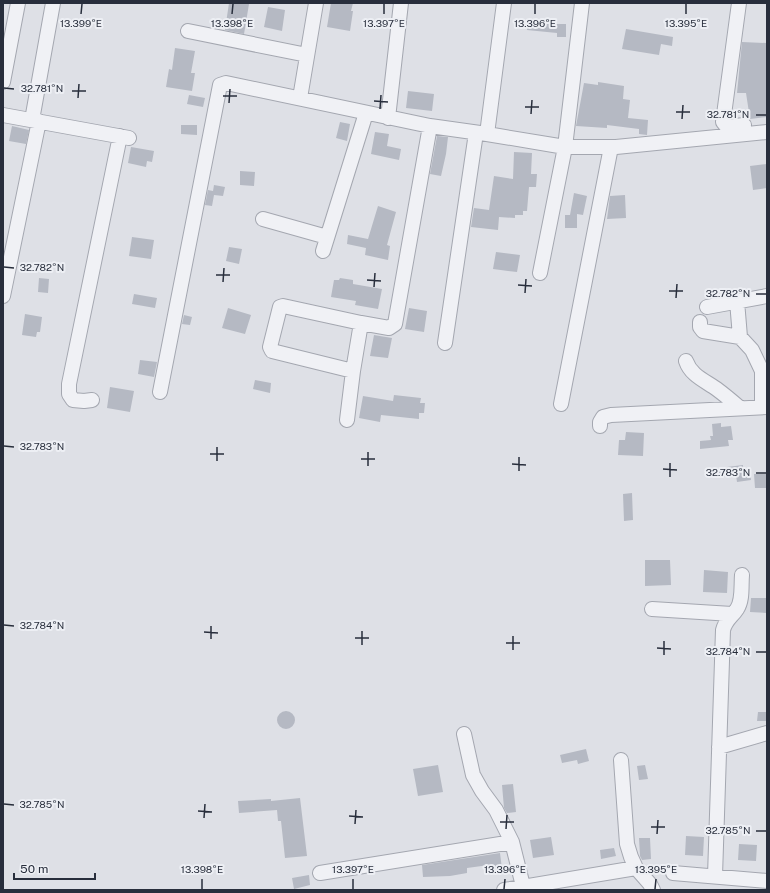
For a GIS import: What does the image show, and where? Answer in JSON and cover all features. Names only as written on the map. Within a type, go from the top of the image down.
[{"type":"street","points":[[3,82],[18,3]]},
{"type":"street","points":[[3,296],[36,121],[53,3]]},
{"type":"street","points":[[300,98],[316,3]]},
{"type":"street","points":[[388,118],[401,3]]},
{"type":"street","points":[[445,342],[504,3]]},
{"type":"street","points":[[540,273],[565,147],[582,3]]},
{"type":"street","points":[[739,3],[723,122],[727,127],[767,122]]},
{"type":"street","points":[[188,31],[307,55]]},
{"type":"street","points":[[160,392],[220,85],[226,83],[430,126],[565,147],[611,147],[767,132]]},
{"type":"street","points":[[323,251],[366,113]]},
{"type":"street","points":[[3,115],[125,137],[69,384],[69,394],[73,400],[92,400]]},
{"type":"street","points":[[353,371],[272,351],[270,347],[280,307],[283,306],[390,328],[395,324],[430,126]]},
{"type":"street","points":[[560,404],[611,147]]},
{"type":"street","points":[[263,219],[327,237]]},
{"type":"street","points":[[707,307],[767,296]]},
{"type":"street","points":[[600,426],[600,422],[603,417],[611,415],[765,407],[762,371],[752,350],[740,336],[737,301]]},
{"type":"street","points":[[700,322],[700,327],[703,332],[740,336]]},
{"type":"street","points":[[347,420],[361,323]]},
{"type":"street","points":[[686,361],[688,367],[694,373],[740,408]]},
{"type":"street","points":[[714,876],[723,630],[727,620],[740,603],[742,575]]},
{"type":"street","points":[[652,609],[732,614]]},
{"type":"street","points":[[719,747],[767,733]]},
{"type":"street","points":[[464,734],[473,775],[496,810],[512,842],[523,886]]},
{"type":"street","points":[[621,760],[627,844],[636,868],[650,884],[653,890]]},
{"type":"street","points":[[320,873],[512,842]]},
{"type":"street","points":[[504,890],[523,886],[553,886],[636,868]]},
{"type":"street","points":[[673,873],[767,881]]},
{"type":"building","points":[[229,3],[249,4],[244,34],[225,30]]},
{"type":"building","points":[[331,3],[353,3],[350,31],[327,27]]},
{"type":"building","points":[[268,7],[285,10],[282,31],[264,27]]},
{"type":"building","points":[[527,24],[566,24],[566,37],[557,37],[557,33],[527,30]]},
{"type":"building","points":[[626,29],[673,37],[672,46],[661,44],[659,55],[622,49]]},
{"type":"building","points":[[742,42],[767,43],[767,117],[750,119],[746,93],[737,93]]},
{"type":"building","points":[[175,48],[195,51],[191,73],[195,73],[192,91],[166,87],[169,69],[172,70]]},
{"type":"building","points":[[598,82],[624,86],[623,99],[630,100],[628,118],[648,120],[647,135],[639,134],[639,129],[607,125],[607,128],[576,126],[584,83],[598,85]]},
{"type":"building","points":[[408,91],[434,94],[432,111],[406,108]]},
{"type":"building","points":[[189,95],[205,98],[203,107],[187,104]]},
{"type":"building","points":[[340,122],[350,124],[347,141],[336,138]]},
{"type":"building","points":[[181,125],[197,125],[197,135],[181,134]]},
{"type":"building","points":[[12,126],[29,130],[26,144],[9,141]]},
{"type":"building","points":[[375,132],[389,134],[387,146],[401,149],[399,160],[371,154]]},
{"type":"building","points":[[437,136],[448,137],[441,176],[430,174]]},
{"type":"building","points":[[131,147],[154,151],[152,162],[147,161],[146,167],[128,163]]},
{"type":"building","points":[[514,152],[532,153],[531,174],[537,174],[536,187],[529,187],[527,211],[523,211],[523,215],[515,215],[515,218],[499,217],[498,230],[471,227],[474,208],[489,210],[494,176],[513,179]]},
{"type":"building","points":[[767,164],[767,188],[753,190],[750,166]]},
{"type":"building","points":[[240,171],[255,172],[254,186],[240,185]]},
{"type":"building","points":[[214,185],[225,187],[223,196],[214,195],[212,206],[205,205],[208,190],[213,191]]},
{"type":"building","points":[[574,193],[587,196],[583,215],[577,214],[577,228],[565,228],[565,215],[570,215]]},
{"type":"building","points":[[625,195],[626,218],[607,219],[610,196]]},
{"type":"building","points":[[378,206],[396,212],[387,245],[390,246],[388,260],[365,255],[366,248],[347,244],[348,235],[368,239]]},
{"type":"building","points":[[132,237],[154,240],[151,259],[129,256]]},
{"type":"building","points":[[229,247],[242,249],[239,264],[226,261]]},
{"type":"building","points":[[496,252],[520,255],[517,272],[493,269]]},
{"type":"building","points":[[39,278],[49,279],[48,293],[38,292]]},
{"type":"building","points":[[340,278],[353,280],[353,284],[382,289],[378,309],[355,305],[356,301],[331,297],[334,280],[339,280]]},
{"type":"building","points":[[134,294],[157,298],[155,308],[132,304]]},
{"type":"building","points":[[228,308],[251,315],[245,334],[222,328]]},
{"type":"building","points":[[409,308],[427,311],[424,332],[405,329]]},
{"type":"building","points":[[25,314],[42,317],[40,332],[37,332],[36,337],[22,335]]},
{"type":"building","points":[[184,315],[192,317],[190,325],[182,324]]},
{"type":"building","points":[[374,335],[392,338],[388,358],[370,356]]},
{"type":"building","points":[[140,360],[157,362],[154,377],[138,374]]},
{"type":"building","points":[[255,380],[271,383],[270,393],[253,389]]},
{"type":"building","points":[[110,387],[134,391],[130,412],[107,408]]},
{"type":"building","points":[[394,395],[421,398],[420,403],[425,403],[424,413],[419,413],[419,419],[381,415],[380,422],[359,418],[363,396],[393,401]]},
{"type":"building","points":[[721,423],[721,427],[731,426],[733,440],[728,440],[729,446],[700,449],[700,441],[711,440],[710,436],[713,436],[712,424]]},
{"type":"building","points":[[626,432],[644,433],[643,456],[618,455],[619,440],[625,440]]},
{"type":"building","points":[[743,465],[743,472],[750,471],[751,480],[737,482],[736,475],[712,478],[711,469]]},
{"type":"building","points":[[754,474],[767,474],[767,488],[755,488]]},
{"type":"building","points":[[632,493],[633,520],[624,521],[623,494]]},
{"type":"building","points":[[645,560],[670,560],[671,585],[645,586]]},
{"type":"building","points":[[704,570],[728,572],[727,593],[703,592]]},
{"type":"building","points":[[751,598],[767,598],[767,613],[750,612]]},
{"type":"building","points":[[282,711],[290,711],[295,716],[293,727],[290,729],[282,729],[277,724],[277,716]]},
{"type":"building","points":[[758,712],[767,712],[767,721],[757,721]]},
{"type":"building","points":[[586,749],[589,761],[578,764],[577,760],[562,763],[560,755]]},
{"type":"building","points":[[438,765],[443,792],[418,796],[413,769]]},
{"type":"building","points":[[645,765],[648,779],[639,780],[637,766]]},
{"type":"building","points":[[513,784],[516,812],[507,813],[504,808],[502,785]]},
{"type":"building","points":[[300,798],[307,856],[285,858],[281,821],[278,821],[277,810],[239,813],[238,801],[271,799],[271,801]]},
{"type":"building","points":[[686,836],[704,837],[703,856],[685,855]]},
{"type":"building","points":[[551,837],[554,855],[533,858],[530,840]]},
{"type":"building","points":[[639,838],[650,838],[651,859],[642,860],[640,856]]},
{"type":"building","points":[[739,844],[757,845],[756,861],[738,860]]},
{"type":"building","points":[[614,848],[616,856],[601,859],[600,850]]},
{"type":"building","points":[[500,853],[502,869],[490,870],[489,865],[467,868],[467,873],[450,876],[423,877],[422,865]]},
{"type":"building","points":[[309,875],[310,885],[294,889],[292,878]]}]
